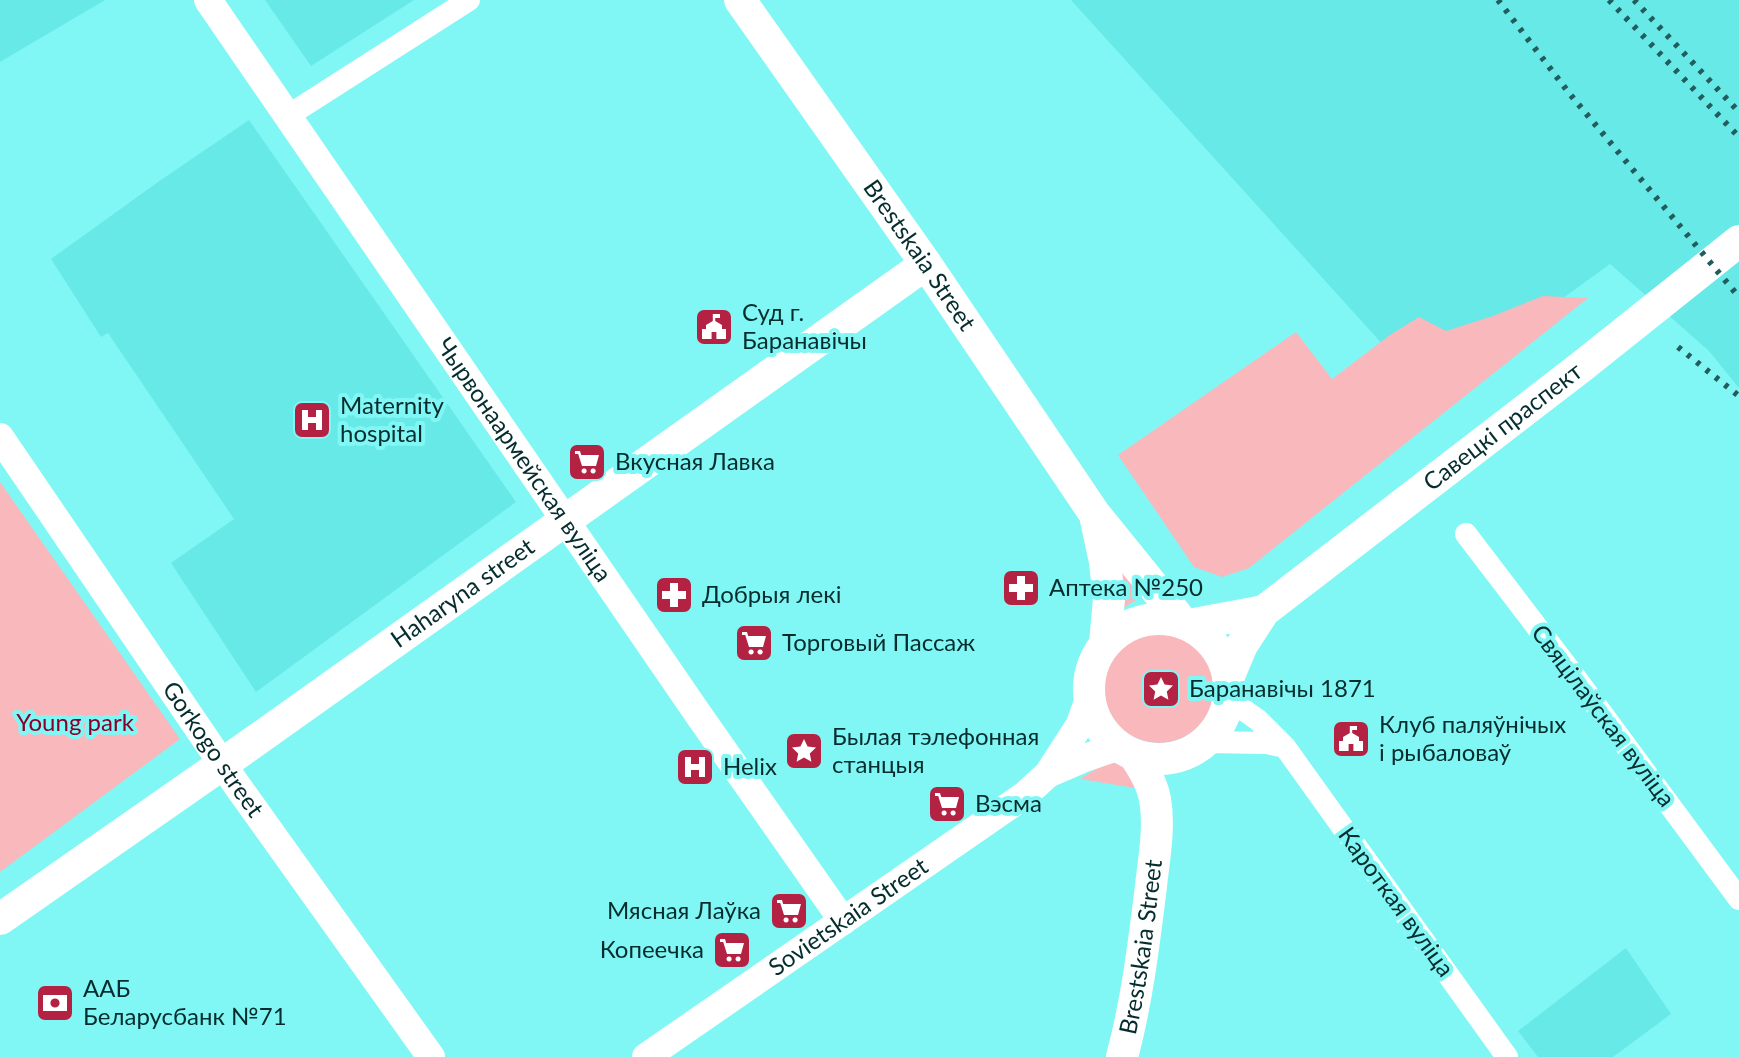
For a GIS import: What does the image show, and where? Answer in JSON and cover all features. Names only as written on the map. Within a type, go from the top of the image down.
[{"type":"main road","name":"Brestskaia Street","points":[[740,0],[926,264],[1094,513],[1186,624]]},
{"type":"main road","name":"Савецкі праспект","points":[[1228,689],[1242,645],[1264,611],[1739,241]]},
{"type":"main road","name":"Haharyna street","points":[[0,919],[926,264]]},
{"type":"main road","name":"Brestskaia Street","points":[[1094,513],[1105,562],[1109,599],[1105,643]]},
{"type":"main road","name":"Савецкі праспект","points":[[1186,624],[1264,611]]},
{"type":"main road","points":[[1162,619],[1186,624],[1215,647],[1223,662],[1228,689],[1219,723],[1195,748],[1161,758],[1127,750],[1099,726],[1089,699],[1089,679],[1095,660],[1105,643],[1121,629],[1141,621],[1162,619]]},
{"type":"main road","name":"Brestskaia Street","points":[[1156,836],[1195,748]]},
{"type":"main road","name":"Brestskaia Street","points":[[1122,1057],[1146,925],[1156,836],[1152,789],[1144,771],[1127,750]]},
{"type":"street","name":"Чырвонаармейская вуліца","points":[[208,0],[843,921]]},
{"type":"street","points":[[286,117],[469,0]]},
{"type":"street","name":"Gorkogo street","points":[[0,437],[222,764],[431,1057]]},
{"type":"street","name":"Свяцілаўская вуліца","points":[[1466,534],[1739,899]]},
{"type":"street","name":"Кароткая вуліца","points":[[1228,689],[1285,747],[1507,1057]]},
{"type":"street","name":"Sovietskaia Street","points":[[646,1057],[1025,795],[1048,774],[1079,726],[1089,699]]},
{"type":"street","points":[[1195,748],[1267,743],[1285,747]]},
{"type":"street","name":"Sovietskaia Street","points":[[1048,774],[1103,751],[1127,750]]},
{"type":"shaded area","points":[[0,0],[105,0],[0,62]]},
{"type":"shaded area","points":[[265,0],[414,0],[311,66]]},
{"type":"shaded area","points":[[1071,0],[1739,0],[1739,388],[1709,351],[1610,264],[1420,402],[1385,347]]},
{"type":"shaded area","name":"Maternity hospital","points":[[249,120],[516,502],[256,692],[171,563],[234,519],[108,333],[101,337],[51,259]]},
{"type":"shaded area","points":[[1626,948],[1671,1014],[1613,1057],[1538,1057],[1518,1031]]},
{"type":"green space","points":[[1543,296],[1588,298],[1249,568],[1222,577],[1194,567],[1118,455],[1296,332],[1332,379],[1419,317],[1446,331]]},
{"type":"green space","name":"Young park","points":[[0,482],[180,739],[0,872]]},
{"type":"green space","points":[[1112,545],[1149,595],[1117,613]]},
{"type":"green space","points":[[1159,633],[1180,637],[1198,649],[1210,667],[1214,688],[1210,709],[1198,727],[1180,739],[1159,743],[1138,739],[1120,727],[1108,709],[1104,688],[1108,667],[1120,649],[1138,637]]},
{"type":"green space","points":[[1106,763],[1121,764],[1141,789],[1080,779]]},
{"type":"railway","points":[[1498,0],[1569,93],[1739,297]]},
{"type":"railway","points":[[1609,0],[1739,137]]},
{"type":"railway","points":[[1634,0],[1739,112]]},
{"type":"railway","points":[[1678,347],[1739,396]]},
{"type":"place","name":"Суд г. Баранавічы","points":[[714,327]]},
{"type":"place","name":"Maternity hospital","points":[[312,420]]},
{"type":"place","name":"Вкусная Лавка","points":[[587,462]]},
{"type":"place","name":"Аптека №250","points":[[1021,588]]},
{"type":"place","name":"Добрыя лекі","points":[[674,595]]},
{"type":"place","name":"Торговый Пассаж","points":[[754,643]]},
{"type":"place","name":"Баранавічы 1871","points":[[1161,689]]},
{"type":"place","name":"Клуб паляўнічых і рыбаловаў","points":[[1351,739]]},
{"type":"place","name":"Былая тэлефонная станцыя","points":[[804,751]]},
{"type":"place","name":"Helix","points":[[695,767]]},
{"type":"place","name":"Вэсма","points":[[947,804]]},
{"type":"place","name":"Мясная Лаўка","points":[[789,911]]},
{"type":"place","name":"Копеечка","points":[[732,950]]},
{"type":"place","name":"ААБ Беларусбанк №71","points":[[55,1003]]}]
